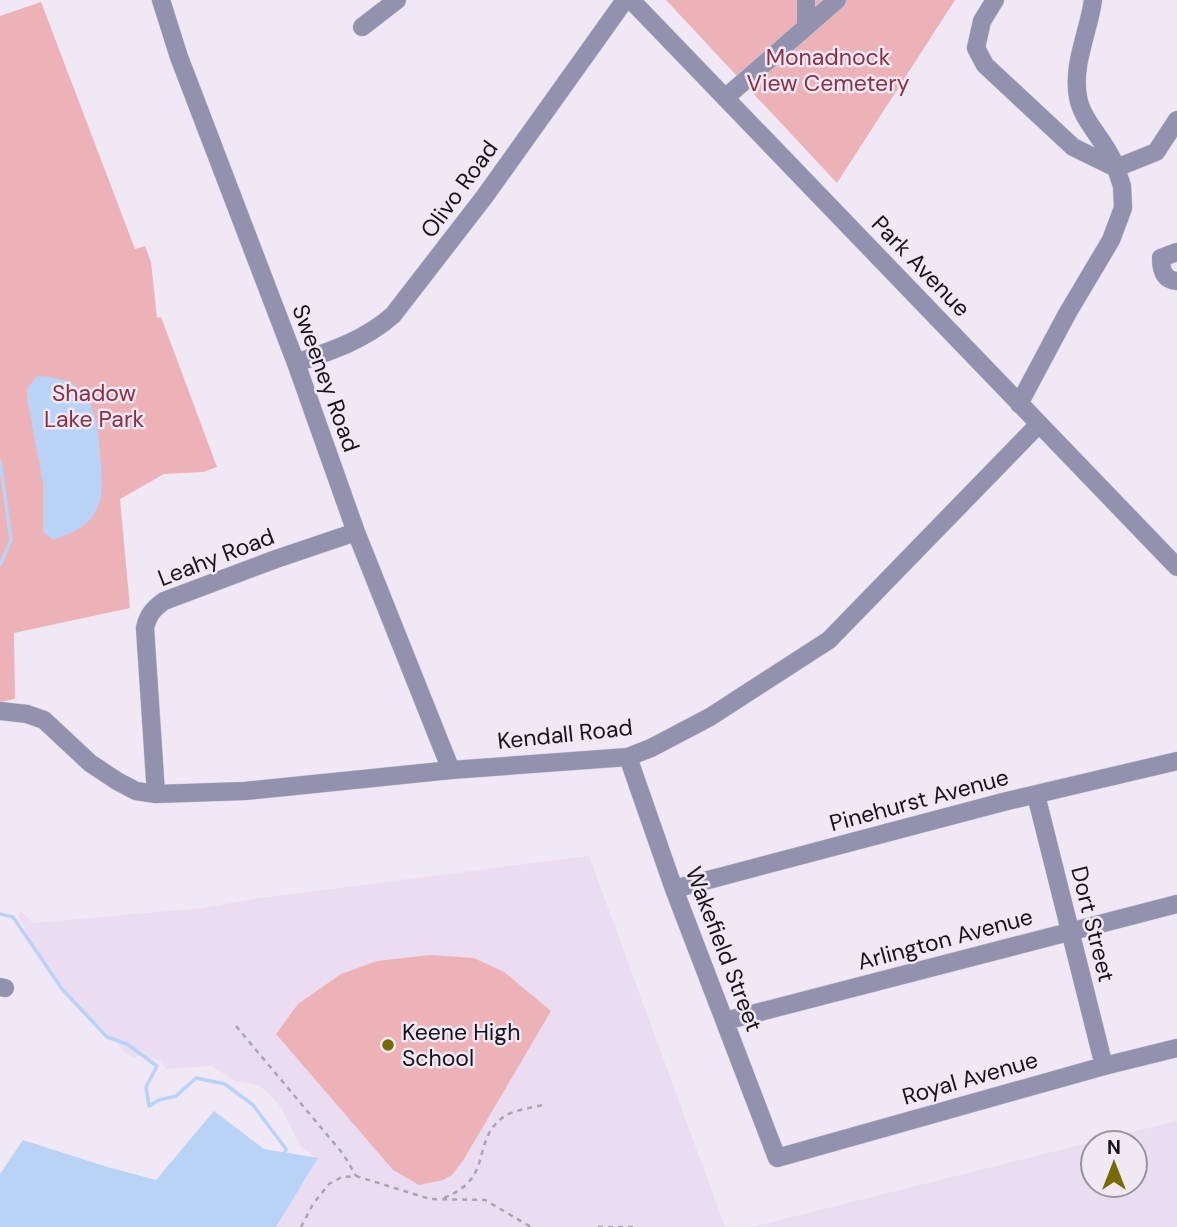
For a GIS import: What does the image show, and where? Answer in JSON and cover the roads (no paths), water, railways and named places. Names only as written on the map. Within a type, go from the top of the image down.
[{"type":"street","name":"Sweeney Road","points":[[161,0],[179,57],[296,363],[356,532],[451,770]]},
{"type":"street","points":[[362,27],[397,0]]},
{"type":"street","name":"Olivo Road","points":[[296,363],[360,339],[394,315],[485,196],[625,0]]},
{"type":"street","name":"Park Avenue","points":[[631,0],[1177,567]]},
{"type":"street","points":[[806,0],[806,27]]},
{"type":"street","points":[[725,98],[837,0]]},
{"type":"street","points":[[995,0],[982,21],[976,48],[985,65],[1073,147],[1116,168],[1156,152],[1177,120]]},
{"type":"street","points":[[1019,404],[1067,314],[1111,240],[1123,208],[1122,186],[1112,154],[1092,128],[1077,98],[1079,62],[1093,0]]},
{"type":"street","points":[[1176,284],[1161,271],[1161,258],[1177,252]]},
{"type":"street","name":"Kendall Road","points":[[0,711],[27,714],[44,720],[90,763],[117,781],[136,791],[156,794],[245,792],[451,770],[628,757],[710,717],[830,640],[1039,424]]},
{"type":"street","name":"Leahy Road","points":[[156,794],[145,628],[154,608],[164,601],[356,532]]},
{"type":"street","name":"Wakefield Street","points":[[628,757],[674,889],[777,1158]]},
{"type":"street","name":"Pinehurst Avenue","points":[[674,889],[1177,761]]},
{"type":"street","name":"Dort Street","points":[[1036,795],[1104,1066]]},
{"type":"street","name":"Arlington Avenue","points":[[725,1021],[1177,904]]},
{"type":"street","name":"Royal Avenue","points":[[777,1158],[1177,1048]]},
{"type":"water","points":[[37,376],[56,378],[82,392],[95,416],[100,446],[102,490],[95,513],[80,528],[53,540],[43,532],[43,483],[27,398],[27,389]]},
{"type":"water","points":[[214,1111],[264,1149],[318,1158],[276,1227],[0,1227],[0,1174],[23,1140],[156,1180]]},
{"type":"waterway","points":[[0,461],[11,540],[0,565]]},
{"type":"waterway","points":[[0,914],[13,917],[62,989],[107,1037],[127,1044],[157,1066],[146,1087],[149,1106],[159,1100],[176,1096],[196,1078],[225,1084],[253,1105],[286,1149],[284,1155]]},
{"type":"place","name":"Keene High School","points":[[388,1045]]},
{"type":"park label","name":"Monadnock View Cemetery","points":[[828,70]]},
{"type":"park label","name":"Shadow Lake Park","points":[[94,406]]}]
